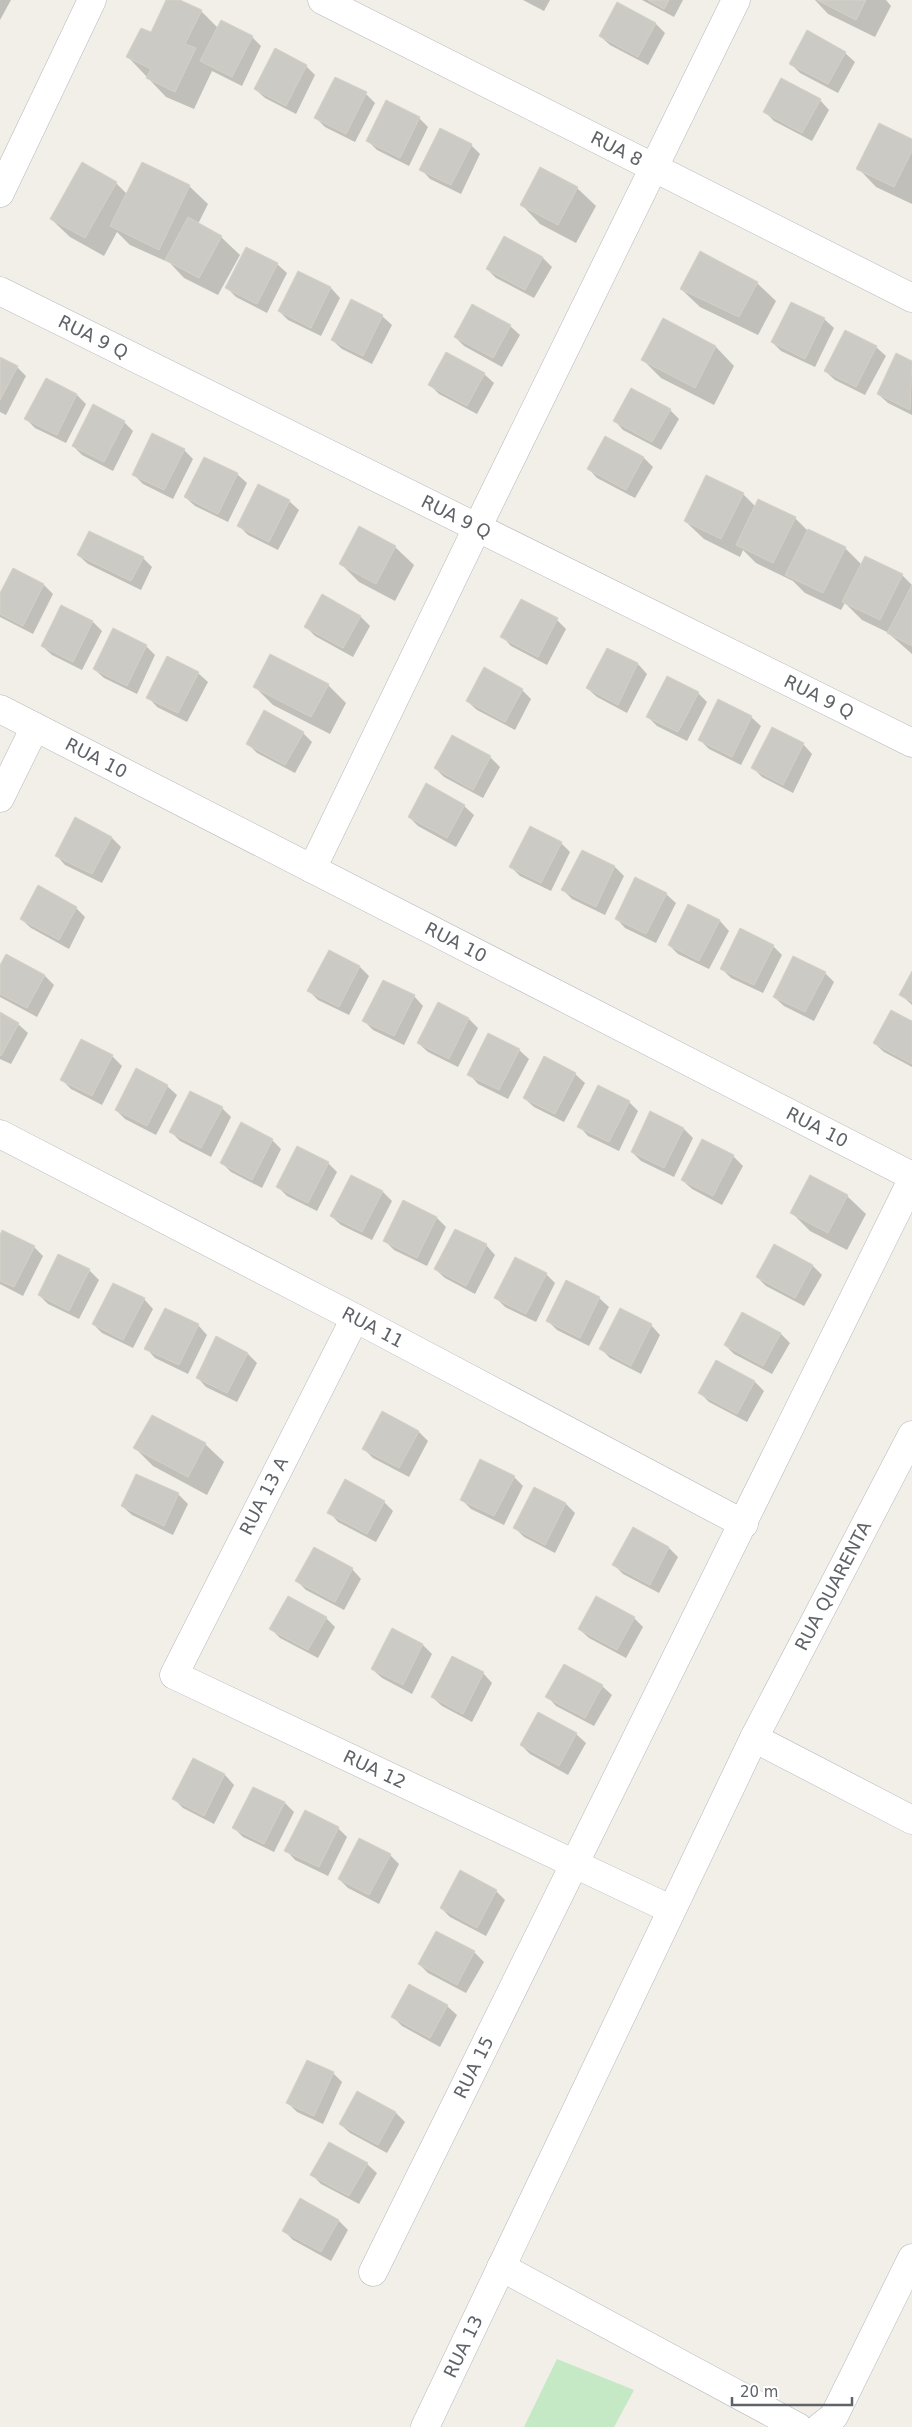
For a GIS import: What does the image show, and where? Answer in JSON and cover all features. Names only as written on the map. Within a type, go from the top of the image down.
[{"type":"street","points":[[0,193],[92,0]]},
{"type":"street","name":"RUA 8","points":[[322,0],[912,298]]},
{"type":"street","points":[[312,869],[652,168],[736,0]]},
{"type":"street","name":"RUA 9 Q","points":[[0,291],[912,743]]},
{"type":"street","name":"RUA 10","points":[[0,709],[912,1176]]},
{"type":"street","points":[[0,798],[35,727]]},
{"type":"street","name":"RUA 11","points":[[0,1134],[355,1318],[744,1524]]},
{"type":"street","name":"RUA 15","points":[[373,2272],[744,1524],[912,1180]]},
{"type":"street","name":"RUA 13 A","points":[[174,1675],[355,1318]]},
{"type":"street","name":"RUA QUARENTA","points":[[670,1909],[754,1738],[912,1435]]},
{"type":"street","name":"RUA 12","points":[[174,1675],[670,1909]]},
{"type":"street","points":[[754,1738],[912,1820]]},
{"type":"street","name":"RUA 13","points":[[425,2427],[670,1909]]},
{"type":"street","points":[[820,2427],[834,2416],[912,2258]]},
{"type":"street","points":[[502,2267],[798,2427]]},
{"type":"green space","points":[[557,2359],[634,2390],[614,2427],[524,2427]]},
{"type":"building","points":[[166,0],[180,0],[202,10],[185,44],[196,48],[175,92],[146,78],[151,69],[126,57],[141,28],[151,32]]},
{"type":"building","points":[[648,0],[669,0],[664,9]]},
{"type":"building","points":[[817,0],[866,0],[856,20]]},
{"type":"building","points":[[617,2],[656,23],[638,57],[599,36]]},
{"type":"building","points":[[221,20],[253,36],[232,77],[200,61]]},
{"type":"building","points":[[807,30],[846,52],[828,84],[789,64]]},
{"type":"building","points":[[275,48],[307,65],[286,106],[254,89]]},
{"type":"building","points":[[335,77],[367,92],[346,134],[314,118]]},
{"type":"building","points":[[781,78],[821,99],[802,133],[763,112]]},
{"type":"building","points":[[386,100],[420,117],[400,158],[366,141]]},
{"type":"building","points":[[879,123],[912,139],[912,151],[894,187],[856,169]]},
{"type":"building","points":[[440,128],[472,144],[451,185],[419,170]]},
{"type":"building","points":[[82,162],[117,182],[85,238],[50,219]]},
{"type":"building","points":[[142,162],[190,185],[159,250],[110,226]]},
{"type":"building","points":[[540,167],[578,187],[558,225],[520,205]]},
{"type":"building","points":[[188,217],[222,236],[199,278],[165,260]]},
{"type":"building","points":[[504,236],[543,257],[525,290],[486,269]]},
{"type":"building","points":[[246,247],[278,263],[257,304],[225,288]]},
{"type":"building","points":[[700,251],[758,282],[739,317],[680,289]]},
{"type":"building","points":[[298,271],[331,287],[311,328],[278,311]]},
{"type":"building","points":[[351,299],[383,315],[363,356],[331,340]]},
{"type":"building","points":[[791,302],[825,318],[805,359],[771,342]]},
{"type":"building","points":[[472,304],[511,325],[493,358],[454,337]]},
{"type":"building","points":[[663,318],[716,346],[695,388],[641,360]]},
{"type":"building","points":[[845,330],[877,346],[856,387],[824,371]]},
{"type":"building","points":[[446,352],[485,373],[467,406],[428,385]]},
{"type":"building","points":[[896,353],[912,361],[910,410],[877,394]]},
{"type":"building","points":[[0,357],[18,366],[0,400]]},
{"type":"building","points":[[46,378],[77,394],[57,435],[24,419]]},
{"type":"building","points":[[631,388],[671,409],[652,442],[613,421]]},
{"type":"building","points":[[93,404],[125,421],[104,462],[72,446]]},
{"type":"building","points":[[152,433],[185,449],[164,490],[132,475]]},
{"type":"building","points":[[605,436],[644,457],[626,490],[587,469]]},
{"type":"building","points":[[204,457],[238,473],[218,514],[184,497]]},
{"type":"building","points":[[706,475],[744,493],[721,539],[684,521]]},
{"type":"building","points":[[258,484],[290,500],[269,542],[237,526]]},
{"type":"building","points":[[758,499],[796,517],[773,563],[736,545]]},
{"type":"building","points":[[359,526],[396,546],[376,584],[339,564]]},
{"type":"building","points":[[808,529],[846,547],[823,593],[785,575]]},
{"type":"building","points":[[89,531],[144,557],[131,581],[77,555]]},
{"type":"building","points":[[865,556],[903,574],[880,620],[842,602]]},
{"type":"building","points":[[13,568],[44,584],[23,626],[0,614],[0,593]]},
{"type":"building","points":[[912,585],[912,646],[887,633]]},
{"type":"building","points":[[322,594],[361,616],[343,648],[304,627]]},
{"type":"building","points":[[521,599],[558,618],[538,657],[500,637]]},
{"type":"building","points":[[61,605],[93,621],[73,662],[41,646]]},
{"type":"building","points":[[113,628],[147,645],[127,686],[93,669]]},
{"type":"building","points":[[607,648],[638,663],[618,705],[586,688]]},
{"type":"building","points":[[270,654],[329,684],[311,717],[253,687]]},
{"type":"building","points":[[167,656],[199,672],[178,713],[146,698]]},
{"type":"building","points":[[484,667],[523,689],[505,722],[466,701]]},
{"type":"building","points":[[667,676],[699,692],[678,732],[646,717]]},
{"type":"building","points":[[718,699],[752,716],[732,757],[698,740]]},
{"type":"building","points":[[264,710],[304,732],[285,765],[246,744]]},
{"type":"building","points":[[772,727],[804,743],[783,785],[751,768]]},
{"type":"building","points":[[452,735],[491,756],[473,790],[434,768]]},
{"type":"building","points":[[426,783],[465,805],[447,838],[408,817]]},
{"type":"building","points":[[75,817],[112,837],[92,874],[55,856]]},
{"type":"building","points":[[530,826],[562,842],[541,883],[509,867]]},
{"type":"building","points":[[582,850],[615,866],[596,907],[561,890]]},
{"type":"building","points":[[635,877],[667,893],[646,934],[615,919]]},
{"type":"building","points":[[38,885],[77,907],[59,940],[20,919]]},
{"type":"building","points":[[688,904],[720,920],[699,961],[668,945]]},
{"type":"building","points":[[740,928],[774,945],[754,985],[720,969]]},
{"type":"building","points":[[329,950],[360,966],[339,1007],[307,991]]},
{"type":"building","points":[[6,954],[45,975],[27,1008],[0,994],[0,965]]},
{"type":"building","points":[[793,956],[826,972],[805,1012],[773,997]]},
{"type":"building","points":[[912,971],[912,1002],[899,995]]},
{"type":"building","points":[[383,980],[415,995],[394,1036],[362,1021]]},
{"type":"building","points":[[438,1002],[469,1018],[449,1059],[417,1043]]},
{"type":"building","points":[[891,1010],[912,1021],[912,1064],[873,1043]]},
{"type":"building","points":[[0,1012],[19,1023],[1,1056],[0,1055]]},
{"type":"building","points":[[488,1033],[520,1049],[499,1090],[467,1075]]},
{"type":"building","points":[[81,1039],[113,1055],[92,1096],[60,1080]]},
{"type":"building","points":[[544,1056],[576,1073],[555,1114],[523,1098]]},
{"type":"building","points":[[136,1068],[168,1085],[147,1126],[115,1110]]},
{"type":"building","points":[[598,1085],[630,1101],[609,1142],[577,1127]]},
{"type":"building","points":[[190,1091],[223,1107],[201,1148],[169,1132]]},
{"type":"building","points":[[650,1111],[684,1128],[664,1168],[631,1152]]},
{"type":"building","points":[[241,1122],[273,1139],[252,1180],[220,1163]]},
{"type":"building","points":[[702,1139],[734,1155],[713,1196],[681,1180]]},
{"type":"building","points":[[297,1146],[329,1162],[308,1203],[276,1187]]},
{"type":"building","points":[[351,1175],[383,1191],[362,1232],[330,1216]]},
{"type":"building","points":[[810,1175],[848,1195],[828,1233],[790,1213]]},
{"type":"building","points":[[403,1200],[437,1217],[417,1258],[383,1241]]},
{"type":"building","points":[[455,1229],[487,1244],[466,1286],[434,1269]]},
{"type":"building","points":[[2,1230],[35,1246],[14,1287],[0,1281],[0,1235]]},
{"type":"building","points":[[774,1244],[813,1265],[795,1298],[756,1277]]},
{"type":"building","points":[[58,1254],[90,1269],[69,1311],[38,1295]]},
{"type":"building","points":[[515,1257],[547,1273],[526,1314],[494,1298]]},
{"type":"building","points":[[566,1280],[600,1297],[580,1338],[546,1321]]},
{"type":"building","points":[[113,1283],[145,1298],[123,1340],[92,1324]]},
{"type":"building","points":[[165,1308],[199,1324],[179,1365],[144,1349]]},
{"type":"building","points":[[620,1308],[652,1324],[631,1366],[599,1349]]},
{"type":"building","points":[[742,1312],[781,1333],[763,1366],[724,1345]]},
{"type":"building","points":[[216,1336],[248,1353],[227,1393],[196,1378]]},
{"type":"building","points":[[716,1360],[755,1381],[737,1414],[698,1393]]},
{"type":"building","points":[[382,1411],[419,1431],[399,1468],[362,1449]]},
{"type":"building","points":[[152,1415],[206,1443],[188,1477],[133,1448]]},
{"type":"building","points":[[480,1459],[515,1476],[494,1516],[460,1500]]},
{"type":"building","points":[[136,1474],[179,1493],[164,1526],[121,1506]]},
{"type":"building","points":[[345,1479],[385,1501],[367,1534],[327,1513]]},
{"type":"building","points":[[534,1487],[566,1503],[545,1545],[513,1528]]},
{"type":"building","points":[[633,1527],[669,1547],[650,1585],[612,1565]]},
{"type":"building","points":[[314,1547],[353,1568],[335,1602],[295,1581]]},
{"type":"building","points":[[288,1596],[327,1617],[308,1650],[269,1629]]},
{"type":"building","points":[[596,1596],[635,1617],[617,1650],[578,1629]]},
{"type":"building","points":[[392,1628],[423,1644],[403,1685],[371,1669]]},
{"type":"building","points":[[452,1656],[484,1672],[463,1714],[431,1697]]},
{"type":"building","points":[[564,1664],[603,1685],[585,1718],[545,1697]]},
{"type":"building","points":[[538,1712],[577,1733],[559,1766],[520,1745]]},
{"type":"building","points":[[193,1758],[225,1774],[204,1816],[172,1799]]},
{"type":"building","points":[[253,1787],[285,1802],[264,1844],[232,1828]]},
{"type":"building","points":[[305,1810],[339,1827],[319,1867],[284,1851]]},
{"type":"building","points":[[359,1838],[391,1854],[369,1895],[338,1879]]},
{"type":"building","points":[[460,1870],[497,1890],[477,1928],[440,1908]]},
{"type":"building","points":[[436,1931],[475,1951],[457,1985],[418,1964]]},
{"type":"building","points":[[409,1984],[448,2005],[430,2038],[391,2017]]},
{"type":"building","points":[[307,2060],[334,2072],[314,2116],[286,2103]]},
{"type":"building","points":[[357,2091],[396,2112],[378,2145],[339,2124]]},
{"type":"building","points":[[329,2142],[368,2163],[349,2196],[310,2175]]},
{"type":"building","points":[[300,2198],[339,2220],[321,2252],[282,2231]]}]
